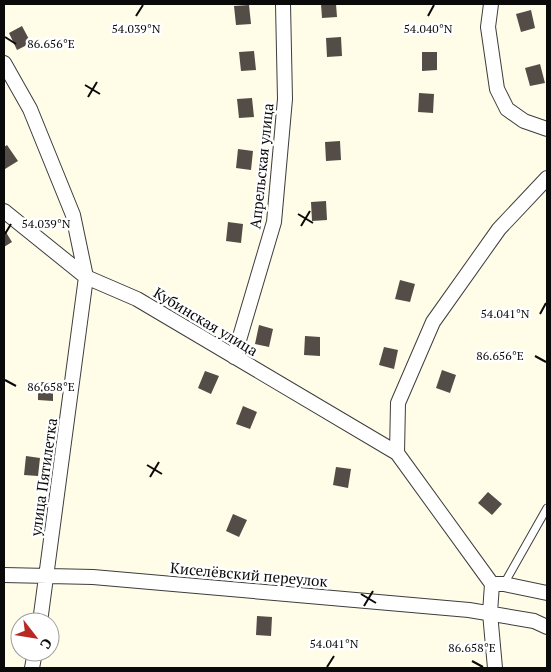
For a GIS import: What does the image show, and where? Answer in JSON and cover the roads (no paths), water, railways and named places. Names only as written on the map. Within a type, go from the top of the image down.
[{"type":"street","name":"Апрельская улица","points":[[234,357],[274,222],[285,99],[283,4]]},
{"type":"street","points":[[491,4],[488,27],[497,89],[507,109],[524,121],[547,128]]},
{"type":"street","name":"улица Пятилетка","points":[[4,63],[30,109],[73,215],[86,277],[42,612]]},
{"type":"street","points":[[396,453],[398,403],[433,322],[499,229],[547,178]]},
{"type":"street","name":"Кубинская улица","points":[[4,211],[86,277],[136,298],[396,453],[498,584]]},
{"type":"street","name":"Киселёвский переулок","points":[[4,575],[113,578],[469,610],[534,621],[547,627]]},
{"type":"street","points":[[495,668],[490,613],[498,584],[547,593]]},
{"type":"lane","points":[[498,584],[547,508]]}]
